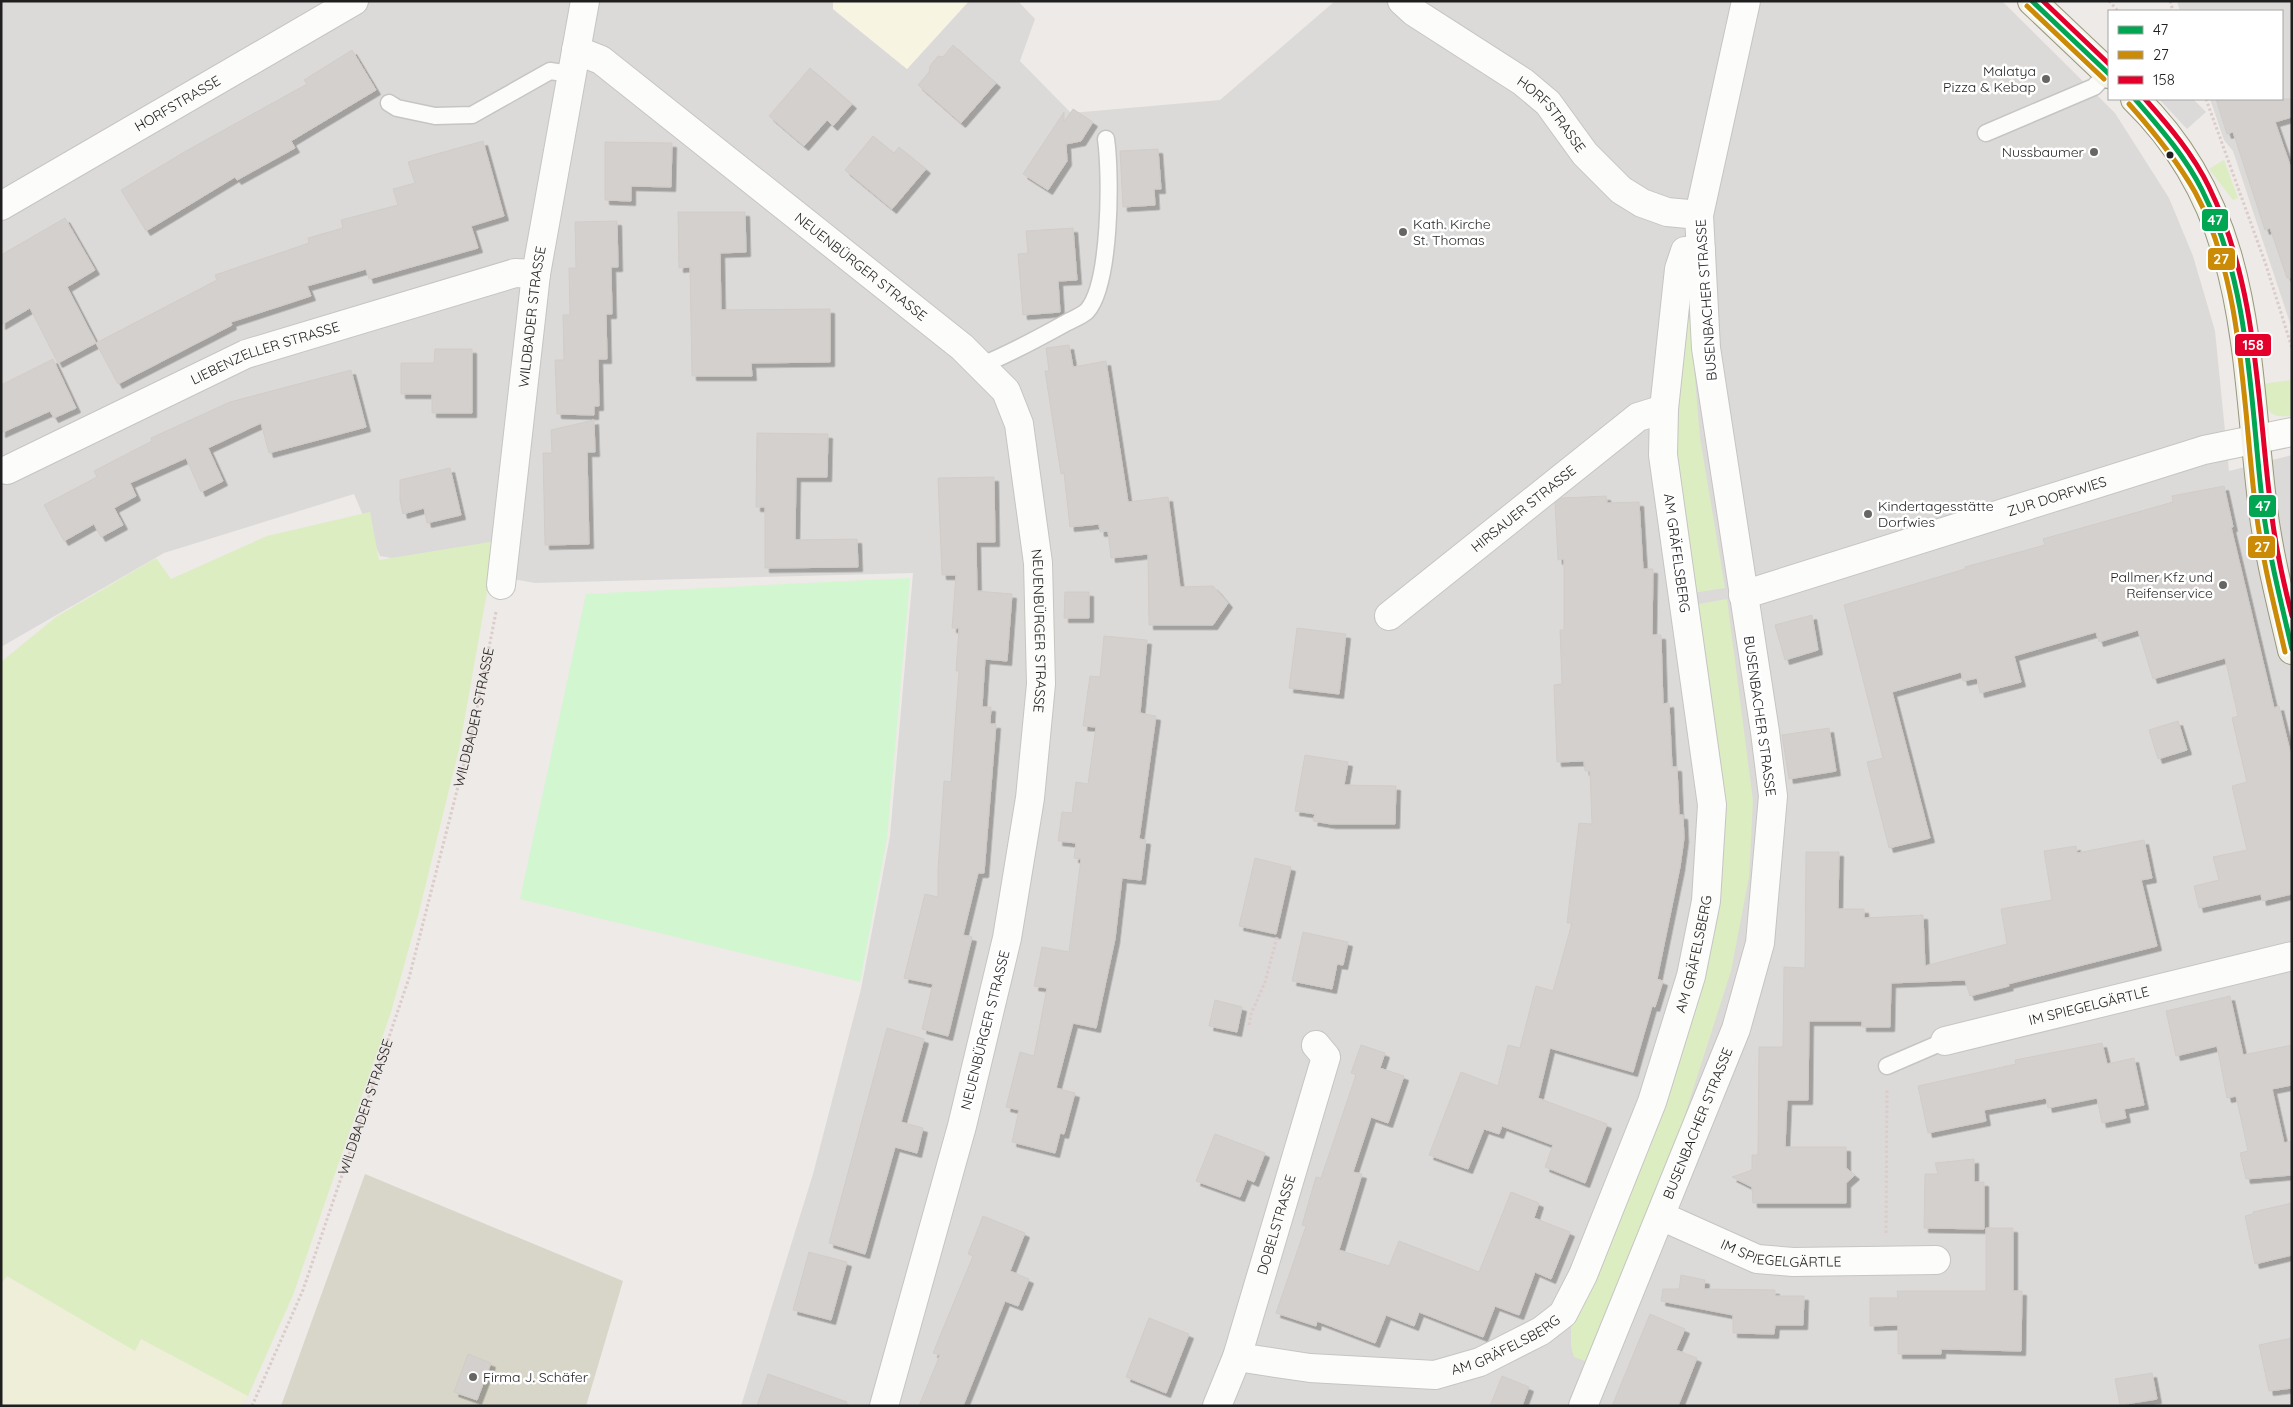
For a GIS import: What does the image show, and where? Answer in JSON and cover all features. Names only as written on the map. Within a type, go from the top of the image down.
[{"type":"main road","points":[[2043,5],[2108,72]]},
{"type":"main road","points":[[2136,100],[2160,124],[2187,164],[2221,232],[2231,264],[2241,308],[2263,510],[2292,650]]},
{"type":"street","name":"HORFSTRASSE","points":[[1,206],[354,1]]},
{"type":"street","name":"WILDBADER STRASSE","points":[[501,585],[536,274],[585,1]]},
{"type":"street","name":"HORFSTRASSE","points":[[1402,1],[1414,12],[1522,82],[1548,103],[1585,154],[1621,190],[1642,203],[1667,212],[1700,215]]},
{"type":"street","name":"BUSENBACHER STRASSE","points":[[1583,1406],[1736,1030],[1760,944],[1772,796],[1765,732],[1706,348],[1700,215],[1746,1]]},
{"type":"street","name":"NEUENBÜRGER STRASSE","points":[[573,62],[601,60],[898,295],[982,366],[1006,391],[1019,424],[1038,563],[1040,694],[1030,798],[1007,938],[962,1126],[884,1406]]},
{"type":"street","name":"AM GRÄFELSBERG","points":[[1237,1357],[1310,1368],[1435,1375],[1480,1362],[1541,1331],[1563,1314],[1582,1275],[1652,1102],[1691,976],[1706,901],[1712,804],[1663,455],[1664,409],[1679,269],[1685,252],[1702,250]]},
{"type":"street","name":"LIEBENZELLER STRASSE","points":[[7,470],[246,354],[515,273],[536,274]]},
{"type":"street","name":"HIRSAUER STRASSE","points":[[1389,616],[1638,417],[1664,409]]},
{"type":"street","name":"ZUR DORFWIES","points":[[1743,595],[2204,450],[2292,432]]},
{"type":"street","name":"IM SPIEGELGÄRTLE","points":[[1945,1041],[2292,956]]},
{"type":"street","name":"DOBELSTRASSE","points":[[1217,1406],[1237,1357],[1326,1057],[1316,1045]]},
{"type":"street","name":"IM SPIEGELGÄRTLE","points":[[1661,1216],[1757,1259],[1793,1262],[1936,1260]]},
{"type":"lane","points":[[389,103],[397,108],[435,116],[472,115],[550,71],[573,62]]},
{"type":"lane","points":[[1986,133],[2094,87],[2108,74]]},
{"type":"lane","points":[[982,366],[1016,351],[1087,311],[1099,285],[1109,214],[1110,164],[1106,139]]},
{"type":"lane","name":"IM SPIEGELGÄRTLE","points":[[1887,1066],[1945,1041]]},
{"type":"path","points":[[2206,100],[2263,256],[2292,348]]},
{"type":"path","name":"WILDBADER STRASSE","points":[[252,1406],[303,1290],[409,978],[474,724],[501,585]]},
{"type":"path","points":[[1249,1025],[1265,982],[1277,937]]},
{"type":"path","points":[[1886,1261],[1887,1066]]},
{"type":"shaded area","points":[[1,1],[833,1],[833,9],[907,69],[969,1],[1018,1],[1035,19],[1020,61],[1071,113],[1220,100],[1335,1],[2002,1],[2115,113],[2169,198],[2193,256],[2215,331],[2229,471],[2292,455],[2292,1406],[741,1406],[813,1174],[861,989],[890,836],[913,573],[535,583],[380,556],[354,494],[164,553],[1,647]]},
{"type":"shaded area","points":[[833,1],[969,1],[907,69],[833,9]]},
{"type":"shaded area","points":[[2177,1],[2292,1],[2292,329],[2233,151],[2224,140],[2210,100],[2283,100],[2283,10],[2180,10]]},
{"type":"shaded area","points":[[2160,100],[2194,100],[2206,112],[2187,129]]},
{"type":"shaded area","points":[[365,1174],[623,1281],[586,1406],[281,1406]]},
{"type":"green space","points":[[2224,160],[2238,198],[2233,200],[2209,169]]},
{"type":"green space","points":[[1688,296],[1700,438],[1725,588],[1692,593],[1673,453]]},
{"type":"green space","points":[[2292,380],[2292,416],[2277,416],[2268,410],[2262,384]]},
{"type":"green space","points":[[370,512],[379,560],[496,541],[460,745],[419,912],[391,1012],[293,1295],[248,1396],[141,1339],[135,1351],[7,1276],[1,1284],[1,662],[56,617],[156,558],[171,579],[267,536]]},
{"type":"green space","points":[[910,578],[887,838],[860,982],[520,899],[586,594]]},
{"type":"green space","points":[[1727,599],[1753,801],[1749,877],[1731,971],[1680,1130],[1588,1362],[1574,1357],[1571,1346],[1571,1314],[1716,899],[1724,843],[1720,796],[1693,605]]},
{"type":"green space","points":[[6,1276],[135,1350],[141,1339],[248,1396],[241,1406],[1,1406],[1,1284]]},
{"type":"building","points":[[953,45],[996,83],[961,123],[918,85],[929,72],[930,66],[938,56],[943,57]]},
{"type":"building","points":[[352,50],[376,90],[291,141],[295,148],[237,180],[235,177],[146,231],[121,190],[186,151],[307,84],[304,80]]},
{"type":"building","points":[[810,68],[852,104],[833,126],[827,120],[804,146],[769,116]]},
{"type":"building","points":[[2292,99],[2292,117],[2275,122],[2292,171],[2292,278],[2287,278],[2270,228],[2265,230],[2233,132],[2227,134],[2216,100]]},
{"type":"building","points":[[1073,109],[1093,122],[1081,141],[1066,144],[1067,161],[1048,190],[1023,174],[1064,112],[1064,122]]},
{"type":"building","points":[[873,136],[894,153],[899,147],[926,169],[892,209],[845,170]]},
{"type":"building","points":[[483,141],[504,216],[471,226],[478,248],[369,279],[366,269],[307,286],[311,296],[231,322],[232,325],[118,384],[96,343],[217,280],[215,275],[309,243],[308,238],[343,228],[341,220],[398,205],[393,189],[415,183],[408,162]]},
{"type":"building","points":[[605,142],[672,143],[671,187],[631,186],[631,201],[605,200]]},
{"type":"building","points":[[1158,149],[1161,189],[1154,189],[1155,205],[1123,207],[1120,151]]},
{"type":"building","points":[[678,212],[745,212],[746,252],[720,253],[721,310],[830,309],[830,362],[751,363],[752,376],[692,376],[690,267],[679,268]]},
{"type":"building","points":[[65,218],[95,270],[67,287],[96,343],[58,363],[30,308],[1,325],[1,255]]},
{"type":"building","points":[[617,221],[618,267],[611,267],[612,314],[606,314],[607,359],[598,359],[599,406],[594,406],[594,415],[557,414],[555,360],[564,360],[563,315],[570,315],[569,268],[576,268],[575,222]]},
{"type":"building","points":[[1073,228],[1077,280],[1058,281],[1060,312],[1023,315],[1018,254],[1028,253],[1026,231]]},
{"type":"building","points":[[1069,345],[1073,367],[1106,361],[1128,502],[1168,497],[1180,587],[1213,586],[1228,603],[1213,625],[1149,625],[1148,554],[1111,558],[1108,531],[1100,532],[1099,524],[1070,527],[1064,473],[1061,474],[1045,371],[1049,371],[1046,348]]},
{"type":"building","points":[[435,349],[472,349],[472,413],[432,413],[432,394],[401,394],[401,363],[434,363]]},
{"type":"building","points":[[53,359],[76,408],[54,418],[50,411],[1,433],[1,385]]},
{"type":"building","points":[[351,370],[366,427],[269,453],[261,423],[208,448],[223,481],[201,492],[186,458],[130,483],[136,496],[114,508],[123,525],[101,537],[94,524],[64,541],[44,505],[97,477],[94,471],[152,441],[151,438],[230,402]]},
{"type":"building","points":[[594,420],[595,452],[587,452],[589,544],[545,545],[543,453],[552,453],[551,430]]},
{"type":"building","points":[[757,433],[828,434],[827,477],[796,477],[795,540],[857,539],[858,567],[765,568],[765,507],[756,507]]},
{"type":"building","points":[[450,468],[461,515],[427,523],[424,508],[403,514],[400,500],[400,480]]},
{"type":"building","points":[[994,477],[995,542],[976,542],[977,591],[1012,594],[1007,661],[985,659],[982,707],[991,707],[990,724],[996,724],[984,873],[978,873],[963,935],[972,937],[948,1036],[922,1029],[933,984],[904,978],[925,894],[938,897],[944,781],[951,782],[959,671],[956,671],[959,628],[952,628],[956,575],[942,575],[938,478]]},
{"type":"building","points":[[2224,486],[2233,527],[2231,527],[2274,708],[2279,706],[2292,759],[2292,894],[2262,901],[2261,894],[2199,908],[2194,886],[2219,880],[2213,857],[2247,850],[2232,786],[2247,782],[2232,718],[2238,716],[2225,658],[2153,679],[2138,630],[2099,642],[2096,632],[2014,656],[2021,682],[1980,693],[1977,678],[1963,681],[1961,672],[1892,692],[1930,838],[1889,848],[1867,762],[1883,758],[1844,605],[1965,569],[1965,567],[2045,545],[2043,539],[2173,502],[2172,496]]},
{"type":"building","points":[[1606,496],[1607,503],[1639,502],[1643,569],[1653,569],[1652,635],[1661,635],[1663,704],[1669,703],[1672,767],[1677,767],[1679,815],[1683,815],[1684,838],[1680,867],[1657,979],[1663,981],[1655,1007],[1652,1006],[1633,1072],[1550,1048],[1538,1098],[1607,1124],[1585,1183],[1545,1167],[1553,1145],[1502,1126],[1499,1134],[1484,1129],[1468,1169],[1429,1155],[1461,1072],[1498,1086],[1508,1045],[1520,1048],[1536,986],[1553,991],[1572,923],[1567,923],[1579,823],[1592,824],[1590,771],[1585,771],[1584,761],[1557,762],[1554,685],[1562,684],[1560,630],[1564,630],[1564,559],[1558,560],[1555,503],[1562,498]]},
{"type":"building","points":[[1065,592],[1089,592],[1089,618],[1064,618]]},
{"type":"building","points":[[1812,615],[1818,650],[1785,660],[1775,625]]},
{"type":"building","points":[[1297,628],[1346,634],[1339,694],[1289,688]]},
{"type":"building","points":[[1104,636],[1147,640],[1140,713],[1156,716],[1139,839],[1146,840],[1141,880],[1122,878],[1115,939],[1096,1028],[1073,1023],[1056,1088],[1075,1093],[1064,1134],[1060,1133],[1055,1153],[1012,1142],[1019,1110],[1006,1107],[1020,1052],[1034,1056],[1047,988],[1034,986],[1042,947],[1069,952],[1081,859],[1074,858],[1076,843],[1058,841],[1062,812],[1072,813],[1076,782],[1088,784],[1096,727],[1083,726],[1090,676],[1100,677]]},
{"type":"building","points":[[2178,721],[2187,750],[2158,759],[2149,730]]},
{"type":"building","points":[[1829,728],[1836,771],[1789,779],[1782,735]]},
{"type":"building","points":[[1305,755],[1348,762],[1344,785],[1396,786],[1395,824],[1331,824],[1313,821],[1315,814],[1295,811]]},
{"type":"building","points":[[2144,840],[2152,878],[2141,880],[2157,946],[2008,984],[2009,986],[1970,996],[1965,980],[1891,983],[1890,1027],[1862,1027],[1862,1021],[1809,1021],[1808,1100],[1787,1100],[1785,1147],[1846,1147],[1846,1168],[1855,1175],[1846,1183],[1846,1203],[1753,1203],[1752,1187],[1732,1177],[1752,1170],[1752,1155],[1758,1155],[1759,1047],[1783,1047],[1784,967],[1805,968],[1806,852],[1839,852],[1838,909],[1864,909],[1864,918],[1923,915],[1925,966],[2007,944],[2001,909],[2052,900],[2044,851],[2076,846],[2077,853]]},
{"type":"building","points":[[1255,858],[1291,867],[1276,934],[1239,926]]},
{"type":"building","points":[[1303,932],[1348,942],[1343,965],[1337,964],[1332,989],[1292,981]]},
{"type":"building","points":[[2230,996],[2243,1055],[2292,1045],[2292,1085],[2272,1089],[2284,1143],[2292,1141],[2292,1175],[2246,1179],[2240,1153],[2248,1151],[2236,1096],[2227,1098],[2217,1046],[2176,1056],[2166,1011]]},
{"type":"building","points":[[1215,1000],[1242,1007],[1237,1032],[1209,1026]]},
{"type":"building","points":[[887,1028],[924,1039],[901,1122],[923,1128],[917,1153],[895,1147],[865,1254],[829,1243]]},
{"type":"building","points":[[2102,1043],[2107,1064],[2134,1058],[2144,1105],[2124,1109],[2126,1118],[2102,1123],[2097,1098],[2048,1108],[2046,1098],[1984,1110],[1986,1121],[1928,1133],[1918,1086],[2016,1064],[2015,1060]]},
{"type":"building","points":[[1361,1045],[1385,1053],[1380,1068],[1404,1076],[1388,1123],[1371,1117],[1353,1172],[1362,1174],[1339,1250],[1389,1266],[1399,1241],[1479,1272],[1511,1192],[1539,1203],[1534,1218],[1570,1232],[1551,1279],[1535,1272],[1519,1315],[1495,1306],[1483,1337],[1419,1312],[1414,1326],[1386,1315],[1375,1343],[1317,1321],[1316,1326],[1276,1313],[1306,1226],[1302,1225],[1316,1177],[1321,1178],[1356,1075],[1351,1073]]},
{"type":"building","points":[[1215,1134],[1265,1153],[1254,1182],[1247,1179],[1240,1197],[1196,1181]]},
{"type":"building","points":[[1974,1159],[1974,1182],[1984,1182],[1984,1229],[1924,1228],[1925,1174],[1938,1174],[1935,1163]]},
{"type":"building","points":[[2292,1203],[2292,1255],[2255,1264],[2245,1216],[2253,1214],[2253,1212]]},
{"type":"building","points":[[983,1216],[1025,1233],[1010,1271],[1029,1279],[1018,1306],[1005,1301],[963,1406],[919,1406],[940,1355],[933,1353],[973,1256],[968,1254]]},
{"type":"building","points":[[1986,1228],[2013,1228],[2013,1291],[2022,1291],[2021,1351],[1941,1349],[1941,1354],[1898,1354],[1898,1325],[1870,1326],[1870,1298],[1898,1298],[1897,1291],[1986,1291]]},
{"type":"building","points":[[809,1252],[847,1262],[831,1320],[793,1310]]},
{"type":"building","points":[[1681,1275],[1705,1280],[1704,1289],[1775,1290],[1775,1296],[1804,1296],[1803,1325],[1775,1325],[1774,1334],[1733,1333],[1733,1315],[1661,1301],[1663,1289],[1679,1289]]},
{"type":"building","points":[[1650,1314],[1685,1329],[1676,1350],[1697,1358],[1678,1406],[1612,1406]]},
{"type":"building","points":[[1149,1318],[1189,1334],[1166,1393],[1126,1377]]},
{"type":"building","points":[[2292,1338],[2292,1388],[2269,1391],[2259,1345]]},
{"type":"building","name":"Firma J. Schäfer","points":[[468,1354],[491,1363],[477,1400],[454,1392]]},
{"type":"building","points":[[2152,1373],[2157,1399],[2120,1405],[2115,1379]]},
{"type":"building","points":[[768,1374],[847,1402],[846,1406],[757,1406]]},
{"type":"building","points":[[1502,1376],[1529,1387],[1522,1406],[1490,1406]]},
{"type":"transit line","name":"47","points":[[2032,1],[2108,73]]},
{"type":"transit line","name":"158","points":[[2043,1],[2108,63]]},
{"type":"transit line","name":"27","points":[[2027,6],[2104,79]]},
{"type":"transit line","name":"47","points":[[2136,100],[2172,143],[2202,190],[2218,227],[2230,266],[2246,346],[2263,508],[2276,579],[2292,649]]},
{"type":"transit line","name":"158","points":[[2146,100],[2180,141],[2203,175],[2225,225],[2237,264],[2253,345],[2275,536],[2292,616]]},
{"type":"transit line","name":"27","points":[[2129,104],[2164,146],[2195,192],[2211,227],[2223,266],[2239,348],[2259,529],[2285,652]]},
{"type":"place","name":"Malatya Pizza & Kebap","points":[[2046,79]]},
{"type":"place","name":"Nussbaumer","points":[[2094,152]]},
{"type":"place","name":"Kath. Kirche St. Thomas","points":[[1403,232]]},
{"type":"place","name":"Kindertagesstätte Dorfwies","points":[[1868,514]]},
{"type":"place","name":"Pallmer Kfz und Reifenservice","points":[[2223,585]]},
{"type":"place","name":"Firma J. Schäfer","points":[[473,1377]]}]
